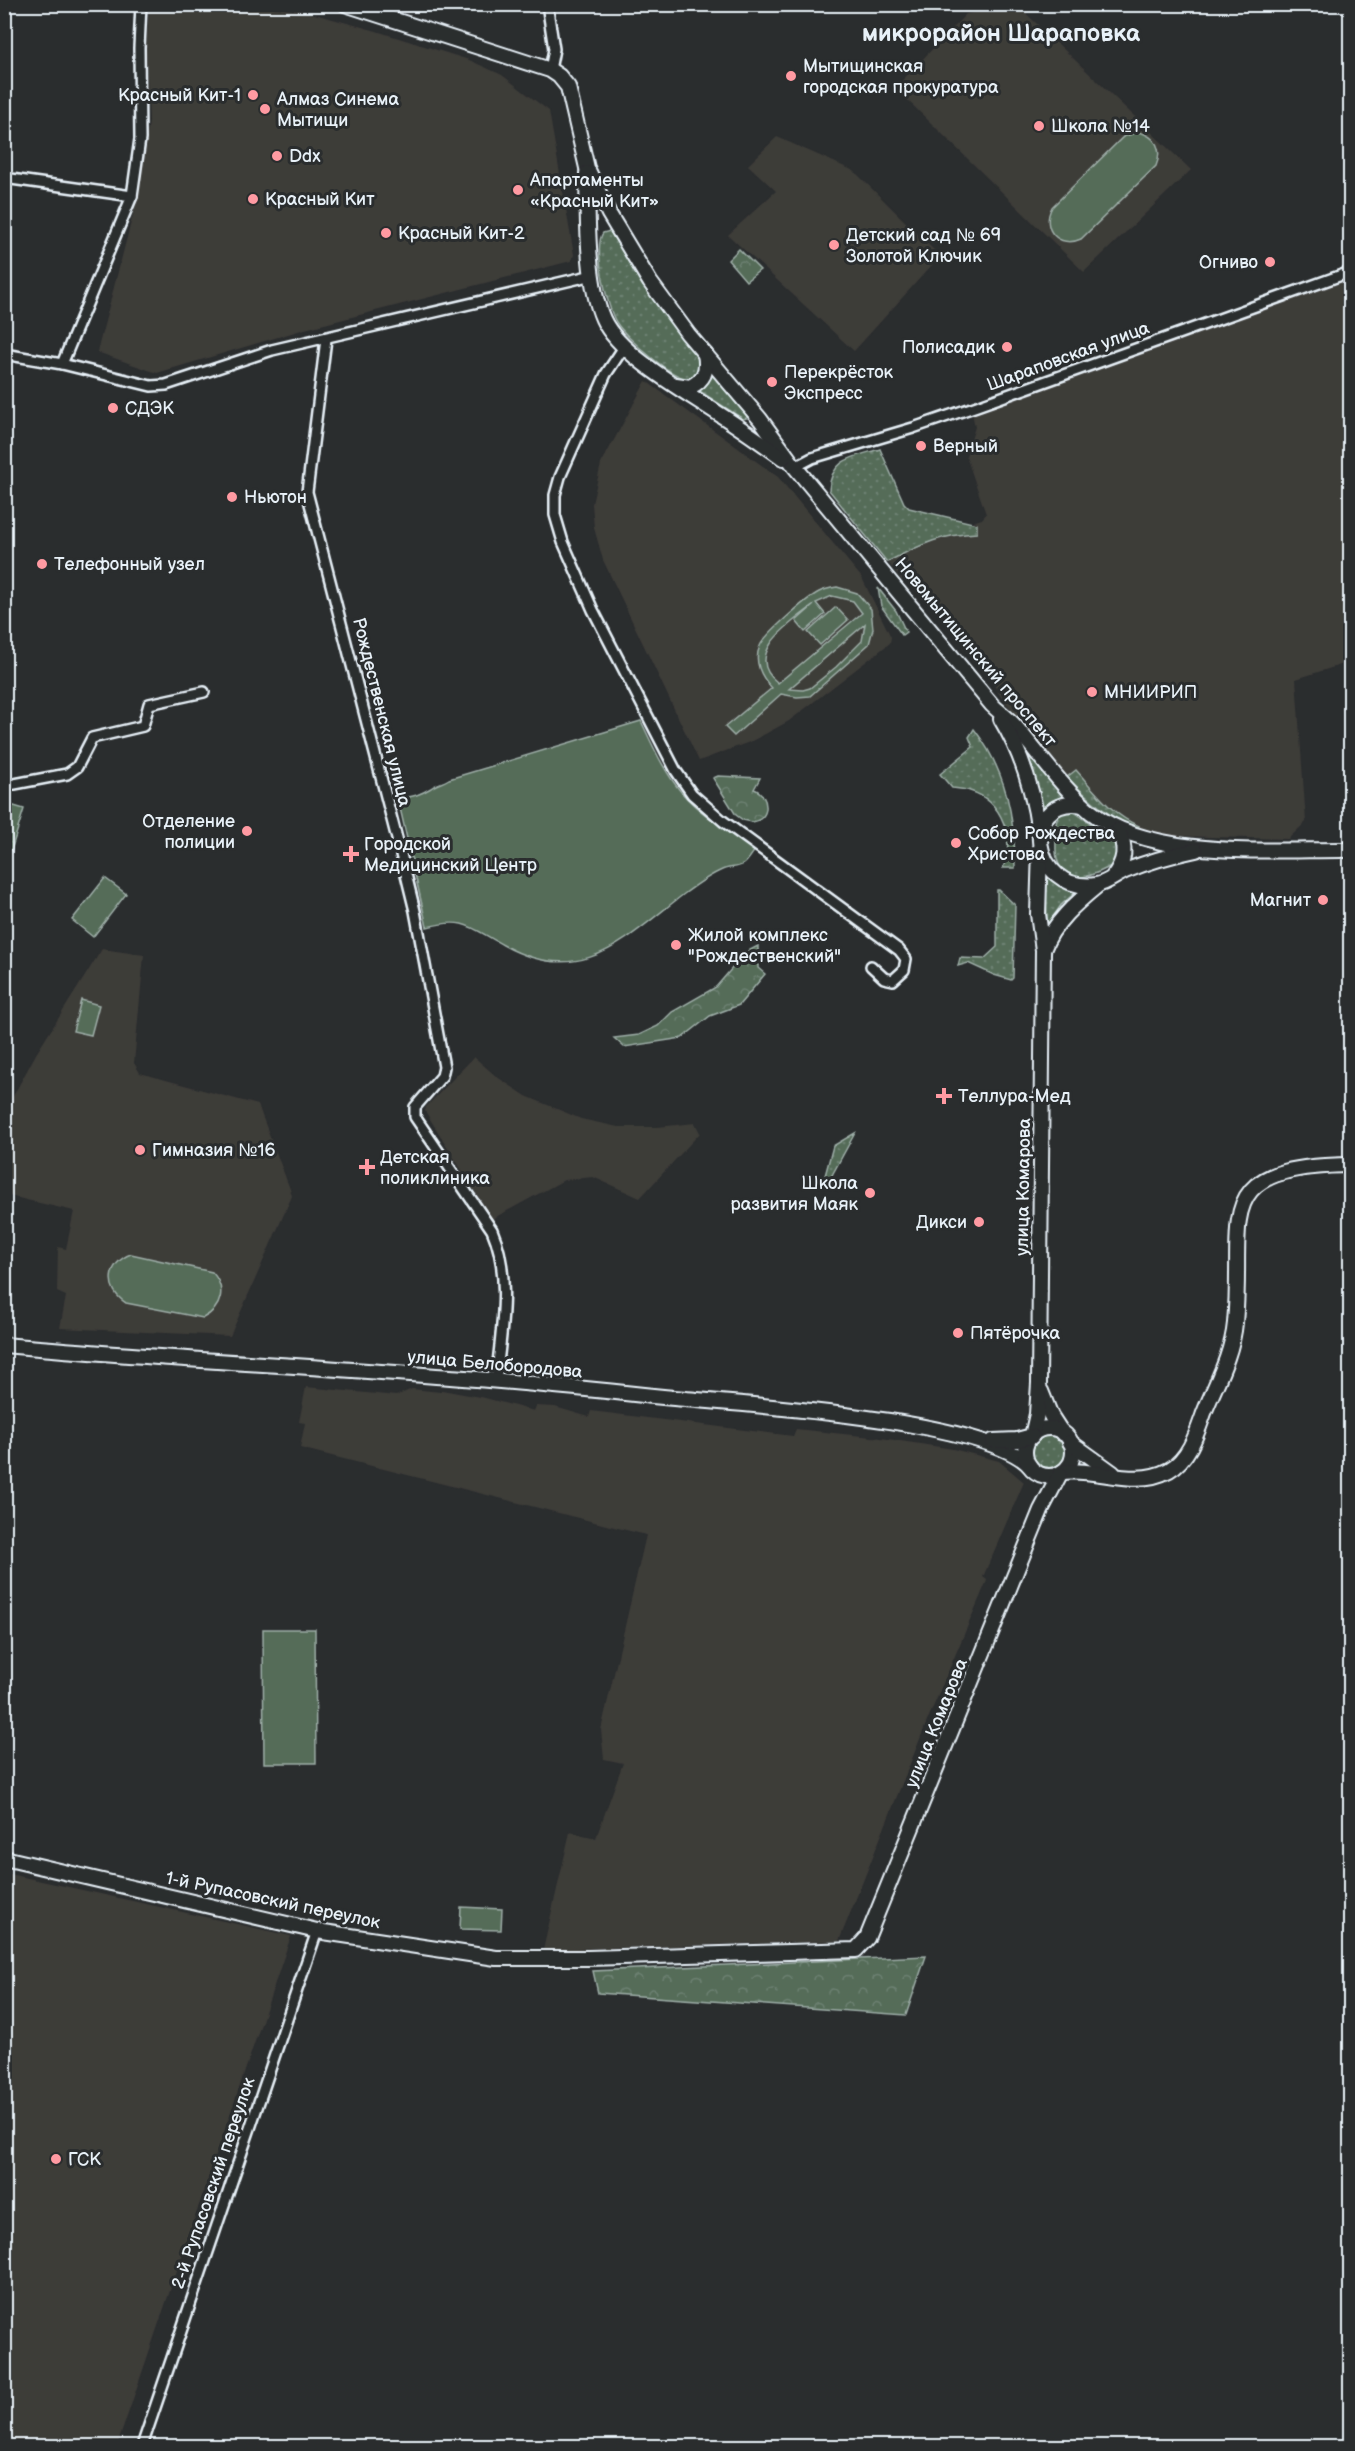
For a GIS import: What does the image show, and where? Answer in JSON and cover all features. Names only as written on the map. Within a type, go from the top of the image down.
[{"type":"street","points":[[62,364],[132,196],[140,139],[141,4]]},
{"type":"street","points":[[346,5],[550,70],[554,49],[547,4]]},
{"type":"street","name":"Новомытищинский проспект","points":[[550,70],[559,76],[568,87],[587,168],[593,274],[603,318],[615,338],[676,385],[795,467]]},
{"type":"street","name":"Новомытищинский проспект","points":[[587,168],[617,229],[659,296],[760,419],[795,467],[993,706],[1014,724],[1083,805],[1118,830],[1145,839],[1207,848],[1350,850]]},
{"type":"street","points":[[4,178],[132,196]]},
{"type":"street","points":[[590,246],[590,240],[598,230],[610,226],[617,229]]},
{"type":"street","name":"Шараповская улица","points":[[795,467],[812,458],[913,428],[1350,272]]},
{"type":"street","points":[[4,354],[62,364],[151,386],[166,385],[273,350],[593,274]]},
{"type":"street","name":"Рождественская улица","points":[[326,339],[307,492],[415,911],[444,1067],[442,1076],[415,1107],[415,1117],[492,1230],[498,1247],[502,1283],[496,1381]]},
{"type":"street","points":[[624,346],[606,374],[560,477],[554,506],[563,542],[611,646],[683,782],[704,805],[723,821],[900,950],[906,959],[904,970],[893,980],[884,978],[871,966]]},
{"type":"street","points":[[676,385],[690,387],[702,379],[706,371],[705,354]]},
{"type":"street","points":[[4,786],[67,774],[77,767],[92,738],[143,726],[149,704],[204,692]]},
{"type":"street","points":[[993,706],[1010,733],[1020,756],[1034,805],[1040,848],[1051,869],[1063,879],[1076,884],[1098,885]]},
{"type":"street","points":[[1039,833],[1048,816],[1062,805],[1070,803],[1083,805]]},
{"type":"street","points":[[1113,877],[1124,856],[1124,841],[1118,830]]},
{"type":"street","name":"улица Комарова","points":[[1032,1436],[1037,1414],[1039,1383],[1043,950],[1038,914],[1040,848]]},
{"type":"street","points":[[1043,950],[1056,925],[1098,885],[1152,862],[1207,848]]},
{"type":"street","points":[[1120,1477],[1090,1458],[1066,1438],[1045,1429],[1032,1436],[1026,1446],[1025,1453],[1032,1468],[1046,1476],[1090,1472],[1120,1477],[1146,1478],[1170,1470],[1183,1458],[1197,1432],[1226,1362],[1233,1335],[1237,1221],[1243,1200],[1255,1187],[1279,1173],[1305,1167],[1350,1165]]},
{"type":"street","name":"улица Белобородова","points":[[4,1345],[496,1381],[844,1416],[906,1424],[979,1440],[1014,1453],[1032,1468]]},
{"type":"street","name":"улица Комарова","points":[[1039,1383],[1047,1407],[1066,1438]]},
{"type":"street","name":"улица Белобородова","points":[[979,1440],[1005,1441],[1032,1436]]},
{"type":"street","points":[[1061,1473],[1072,1458],[1066,1438]]},
{"type":"street","name":"улица Комарова","points":[[1032,1468],[1043,1490],[1041,1510]]},
{"type":"street","name":"улица Комарова","points":[[860,1948],[867,1938],[926,1796],[1041,1510],[1061,1473]]},
{"type":"street","name":"1-й Рупасовский переулок","points":[[4,1858],[317,1931],[467,1954],[529,1959],[852,1952],[860,1948]]},
{"type":"street","name":"2-й Рупасовский переулок","points":[[142,2446],[317,1931]]},
{"type":"shaded area","name":"Школа №14","points":[[1017,5],[1191,170],[1084,272],[895,88],[966,14]]},
{"type":"shaded area","points":[[257,6],[303,11],[469,60],[502,75],[549,111],[574,255],[571,261],[305,329],[157,373],[97,352],[136,203],[149,122],[146,50],[149,8]]},
{"type":"shaded area","name":"Детский сад № 69 Золотой Ключик","points":[[777,137],[854,171],[940,256],[854,351],[728,235],[776,191],[748,165]]},
{"type":"shaded area","points":[[1350,278],[1350,662],[1296,679],[1306,822],[1288,839],[1173,836],[1138,829],[1109,815],[1062,772],[1001,697],[986,671],[962,647],[967,641],[913,576],[902,580],[886,560],[925,536],[982,519],[986,514],[966,456],[975,427],[972,413]]},
{"type":"shaded area","points":[[646,381],[778,477],[862,578],[891,637],[890,643],[789,721],[752,741],[699,761],[603,560],[594,528],[592,504],[601,464]]},
{"type":"shaded area","name":"Гимназия №16","points":[[102,949],[144,955],[134,1063],[140,1073],[258,1105],[290,1189],[292,1196],[230,1336],[60,1328],[66,1296],[57,1292],[58,1247],[66,1249],[74,1211],[5,1195],[5,1111],[36,1054]]},
{"type":"shaded area","points":[[474,1057],[497,1077],[526,1096],[581,1119],[618,1127],[658,1127],[695,1123],[700,1133],[640,1198],[593,1177],[564,1180],[492,1219],[425,1111],[426,1107]]},
{"type":"shaded area","points":[[306,1387],[396,1396],[412,1389],[440,1392],[442,1390],[534,1411],[536,1406],[555,1407],[589,1417],[591,1411],[793,1436],[796,1429],[881,1438],[953,1449],[999,1461],[1024,1482],[983,1577],[987,1580],[986,1583],[928,1719],[839,1941],[543,1950],[570,1832],[596,1838],[623,1763],[604,1759],[601,1730],[646,1535],[300,1448],[305,1423],[299,1422]]},
{"type":"shaded area","points":[[5,1873],[291,1936],[117,2446],[5,2446]]},
{"type":"green space","points":[[1138,132],[1149,137],[1156,144],[1159,154],[1156,166],[1081,239],[1066,241],[1059,239],[1054,235],[1048,223],[1052,207],[1123,137]]},
{"type":"green space","points":[[610,231],[652,297],[700,355],[701,371],[691,379],[683,378],[662,366],[639,347],[616,322],[605,291],[600,263],[600,240],[603,233]]},
{"type":"green space","points":[[739,249],[760,270],[746,281],[728,260]]},
{"type":"green space","points":[[713,372],[747,413],[747,418],[743,419],[698,390],[710,379]]},
{"type":"green space","points":[[880,449],[904,503],[909,508],[977,524],[977,533],[940,539],[887,562],[829,490],[834,471],[839,465],[853,457]]},
{"type":"green space","points":[[837,587],[857,593],[871,609],[873,629],[869,644],[810,696],[797,697],[781,694],[734,736],[725,727],[772,688],[764,679],[758,663],[758,652],[763,640],[805,601],[819,592]],"holes":[[[832,596],[853,601],[862,613],[778,683],[768,672],[765,661],[767,650],[783,630],[814,605],[796,621],[805,632],[825,614],[816,603]],[[865,624],[862,641],[836,667],[810,688],[789,689]]]},
{"type":"green space","points":[[878,588],[896,611],[906,632],[902,635],[881,606]]},
{"type":"green space","points":[[836,607],[848,620],[820,645],[808,632]]},
{"type":"green space","points":[[641,721],[664,768],[682,793],[708,816],[755,850],[745,863],[722,870],[707,878],[622,942],[601,953],[579,960],[556,962],[531,957],[459,924],[450,923],[427,927],[398,799],[419,794],[449,779]]},
{"type":"green space","points":[[974,729],[994,761],[1007,795],[1015,849],[1015,868],[1003,868],[1008,845],[1007,834],[998,812],[991,803],[968,790],[952,788],[940,774],[973,747],[969,737]]},
{"type":"green space","points":[[1019,742],[1070,798],[1055,802],[1044,813],[1034,776]]},
{"type":"green space","points":[[1076,770],[1104,802],[1120,816],[1139,826],[1138,829],[1109,814],[1083,793],[1067,777]]},
{"type":"green space","points":[[718,776],[760,778],[754,789],[763,796],[765,802],[763,817],[752,822],[736,815],[713,778]]},
{"type":"green space","points":[[4,803],[24,809],[9,857],[5,856]]},
{"type":"green space","points":[[1063,811],[1073,811],[1118,843],[1116,863],[1102,871],[1085,876],[1069,875],[1063,870],[1056,856],[1056,827],[1058,817]]},
{"type":"green space","points":[[1046,873],[1062,887],[1077,891],[1061,905],[1047,926]]},
{"type":"green space","points":[[105,878],[126,894],[93,937],[72,920]]},
{"type":"green space","points":[[997,890],[1015,905],[1013,978],[1011,980],[968,963],[958,966],[960,958],[984,959],[997,947]]},
{"type":"green space","points":[[758,946],[758,968],[765,974],[739,1005],[710,1016],[682,1038],[624,1047],[614,1038],[639,1035],[658,1026],[672,1012],[716,987],[746,952]]},
{"type":"green space","points":[[81,1000],[99,1005],[91,1035],[73,1031]]},
{"type":"green space","points":[[855,1133],[826,1186],[823,1183],[833,1146]]},
{"type":"green space","points":[[131,1254],[212,1272],[217,1278],[221,1291],[215,1309],[203,1318],[126,1303],[114,1291],[111,1277],[117,1263]]},
{"type":"green space","points":[[1049,1435],[1062,1440],[1067,1453],[1062,1466],[1049,1471],[1036,1466],[1031,1453],[1036,1440]]},
{"type":"green space","points":[[263,1629],[315,1629],[316,1763],[264,1763]]},
{"type":"green space","points":[[461,1907],[502,1909],[501,1930],[460,1929]]},
{"type":"green space","points":[[926,1956],[906,2015],[598,1993],[593,1971]]},
{"type":"place","name":"Мытищинская городская прокуратура","points":[[791,76]]},
{"type":"place","name":"Красный Кит-1","points":[[253,95]]},
{"type":"place","name":"Алмаз Синема Мытищи","points":[[265,109]]},
{"type":"place","name":"Школа №14","points":[[1039,126]]},
{"type":"place","name":"Ddx","points":[[277,156]]},
{"type":"place","name":"Апартаменты «Красный Кит»","points":[[518,190]]},
{"type":"place","name":"Красный Кит","points":[[253,199]]},
{"type":"place","name":"Красный Кит-2","points":[[386,233]]},
{"type":"place","name":"Детский сад № 69 Золотой Ключик","points":[[834,245]]},
{"type":"place","name":"Огниво","points":[[1270,262]]},
{"type":"place","name":"Полисадик","points":[[1007,347]]},
{"type":"place","name":"Перекрёсток Экспресс","points":[[772,382]]},
{"type":"place","name":"СДЭК","points":[[113,408]]},
{"type":"place","name":"Верный","points":[[921,446]]},
{"type":"place","name":"Ньютон","points":[[232,497]]},
{"type":"place","name":"Телефонный узел","points":[[42,564]]},
{"type":"place","name":"МНИИРИП","points":[[1092,692]]},
{"type":"place","name":"Отделение полиции","points":[[247,831]]},
{"type":"place","name":"Собор Рождества Христова","points":[[956,843]]},
{"type":"place","name":"Городской Медицинский Центр","points":[[351,854]]},
{"type":"place","name":"Магнит","points":[[1323,900]]},
{"type":"place","name":"Жилой комплекс \"Рождественский\"","points":[[676,945]]},
{"type":"place","name":"Теллура-Мед","points":[[944,1096]]},
{"type":"place","name":"Гимназия №16","points":[[140,1150]]},
{"type":"place","name":"Детская поликлиника","points":[[367,1167]]},
{"type":"place","name":"Школа развития Маяк","points":[[870,1193]]},
{"type":"place","name":"Дикси","points":[[979,1222]]},
{"type":"place","name":"Пятёрочка","points":[[958,1333]]},
{"type":"place","name":"ГСК","points":[[56,2159]]},
{"type":"district","name":"микрорайон Шараповка","points":[[1001,33]]}]
